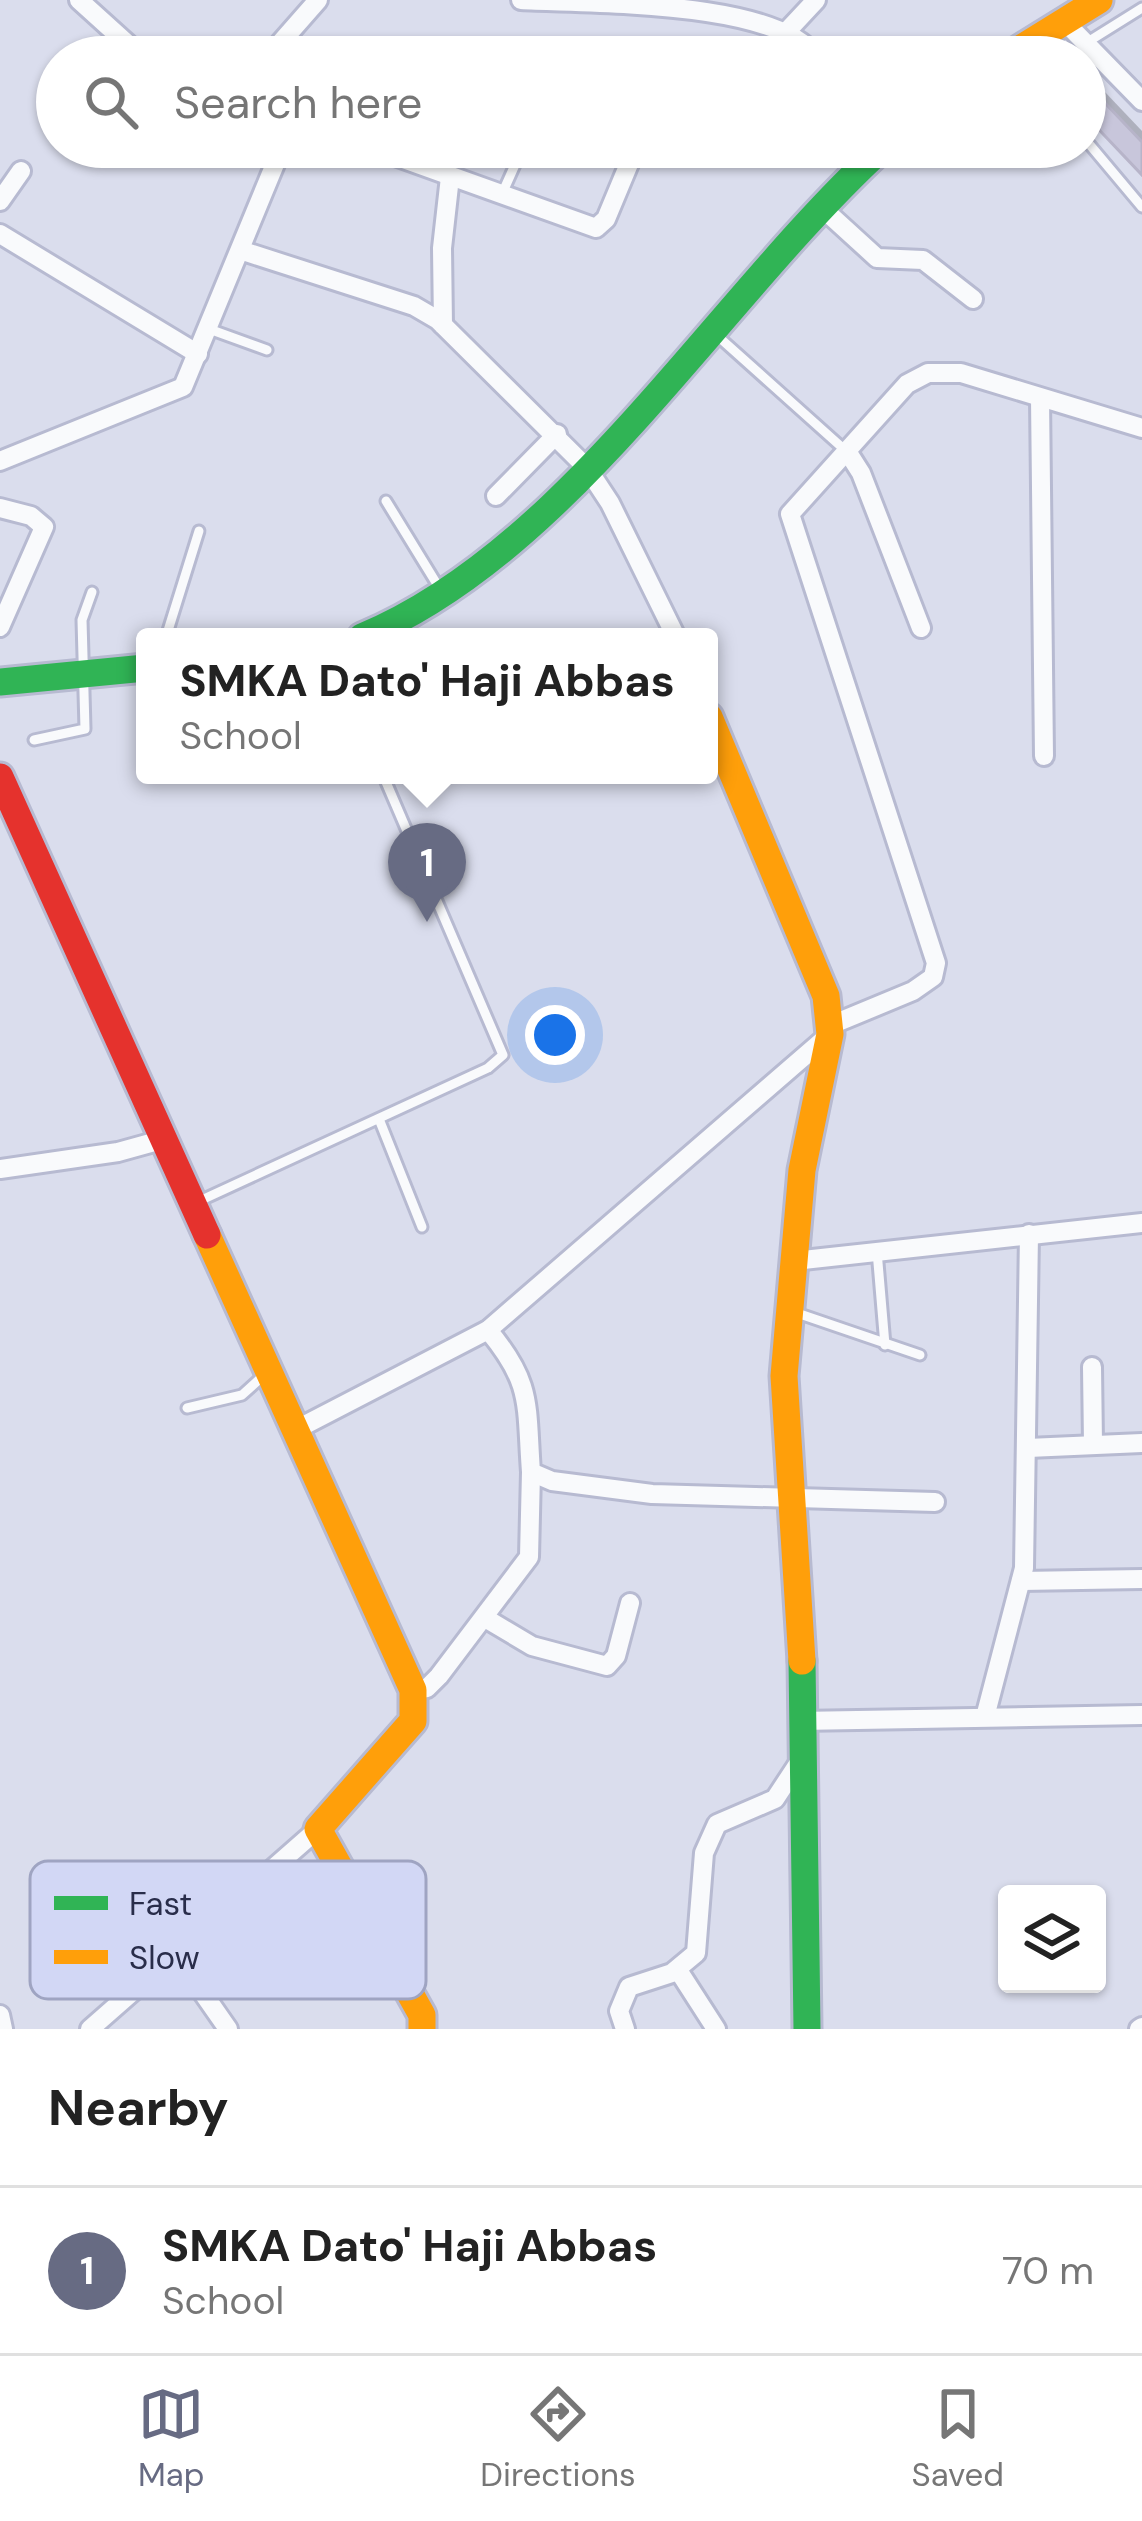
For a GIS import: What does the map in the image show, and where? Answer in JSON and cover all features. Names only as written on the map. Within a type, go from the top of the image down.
[{"type":"street","points":[[79,0],[119,36]]},
{"type":"street","points":[[286,36],[318,0]]},
{"type":"street","points":[[520,0],[720,6],[789,29],[796,36]]},
{"type":"street","points":[[789,29],[816,0]]},
{"type":"street","points":[[1043,36],[1099,0]]},
{"type":"street","points":[[1064,22],[1079,36]]},
{"type":"street","points":[[1106,64],[1142,101]]},
{"type":"street","points":[[0,460],[173,394],[188,380],[274,168]]},
{"type":"street","points":[[426,168],[596,227],[606,219],[627,168]]},
{"type":"street","points":[[389,628],[446,599],[484,572],[587,468],[854,168]]},
{"type":"street","points":[[0,201],[21,171]]},
{"type":"street","points":[[443,325],[442,248],[450,177]]},
{"type":"street","points":[[820,206],[877,258],[923,260],[973,298]]},
{"type":"street","points":[[0,234],[199,354]]},
{"type":"street","points":[[243,251],[414,307],[443,325],[587,468],[610,503],[672,628]]},
{"type":"street","points":[[297,1429],[488,1330],[830,1030],[913,991],[936,971],[790,520],[797,502],[907,384],[928,373],[961,373],[1142,428]]},
{"type":"street","points":[[1040,398],[1044,756]]},
{"type":"street","points":[[496,496],[557,434]]},
{"type":"street","points":[[847,452],[861,473],[921,628]]},
{"type":"street","points":[[0,508],[31,516],[44,527],[0,627]]},
{"type":"street","points":[[0,682],[136,669]]},
{"type":"street","points":[[718,738],[826,996],[830,1030],[802,1170],[784,1393],[801,1588],[799,1720],[808,1813],[807,2029]]},
{"type":"street","points":[[0,777],[413,1690],[413,1721],[318,1829],[281,1861]]},
{"type":"street","points":[[0,1169],[165,1139]]},
{"type":"street","points":[[794,1261],[1142,1223]]},
{"type":"street","points":[[986,1717],[1021,1581],[1028,1448],[1029,1234]]},
{"type":"street","points":[[413,1690],[430,1685],[529,1557],[531,1472],[525,1383],[488,1330]]},
{"type":"street","points":[[1092,1366],[1093,1444]]},
{"type":"street","points":[[1028,1448],[1142,1443]]},
{"type":"street","points":[[531,1472],[552,1480],[652,1494],[935,1502]]},
{"type":"street","points":[[1021,1581],[1142,1579]]},
{"type":"street","points":[[485,1618],[532,1646],[607,1666],[616,1656],[630,1603]]},
{"type":"street","points":[[799,1720],[1142,1714]]},
{"type":"street","points":[[626,2029],[619,2011],[629,1987],[678,1970],[698,1947],[710,1837],[725,1817],[784,1792],[802,1757]]},
{"type":"street","points":[[318,1829],[336,1861]]},
{"type":"street","points":[[678,1970],[716,2029]]},
{"type":"street","points":[[91,2029],[124,1999]]},
{"type":"street","points":[[208,1999],[229,2029]]},
{"type":"street","points":[[413,1999],[422,2015],[422,2029]]},
{"type":"street","points":[[0,2015],[4,2029]]},
{"type":"lane","points":[[1097,36],[1142,8]]},
{"type":"lane","points":[[1106,165],[1142,207]]},
{"type":"lane","points":[[502,196],[514,168]]},
{"type":"lane","points":[[209,328],[267,350]]},
{"type":"lane","points":[[712,331],[847,452]]},
{"type":"lane","points":[[386,501],[446,599]]},
{"type":"lane","points":[[169,628],[199,531]]},
{"type":"lane","points":[[34,740],[85,729],[82,620],[92,592]]},
{"type":"lane","points":[[194,1203],[488,1068],[503,1055],[386,784]]},
{"type":"lane","points":[[379,1119],[422,1227]]},
{"type":"lane","points":[[877,1251],[886,1345]]},
{"type":"lane","points":[[788,1311],[920,1355]]},
{"type":"lane","points":[[252,1390],[269,1366]]},
{"type":"lane","points":[[187,1408],[252,1390],[283,1397]]},
{"type":"building","points":[[1106,104],[1142,142],[1142,175],[1106,137]]},
{"type":"traffic: fast","points":[[379,628],[437,597],[507,546],[574,484],[862,168]]},
{"type":"traffic: fast","points":[[0,682],[136,669]]},
{"type":"traffic: fast","points":[[802,1661],[807,2029]]},
{"type":"traffic: slow","points":[[1041,36],[1099,0]]},
{"type":"traffic: slow","points":[[718,738],[826,996],[830,1034],[802,1170],[784,1376],[802,1661]]},
{"type":"traffic: slow","points":[[207,1235],[413,1690],[413,1721],[318,1829],[336,1861]]},
{"type":"traffic: slow","points":[[413,1999],[422,2015],[422,2029]]},
{"type":"traffic: jam","points":[[0,777],[207,1235]]},
{"type":"place","name":"SMKA Dato' Haji Abbas","points":[[427,922]]}]
